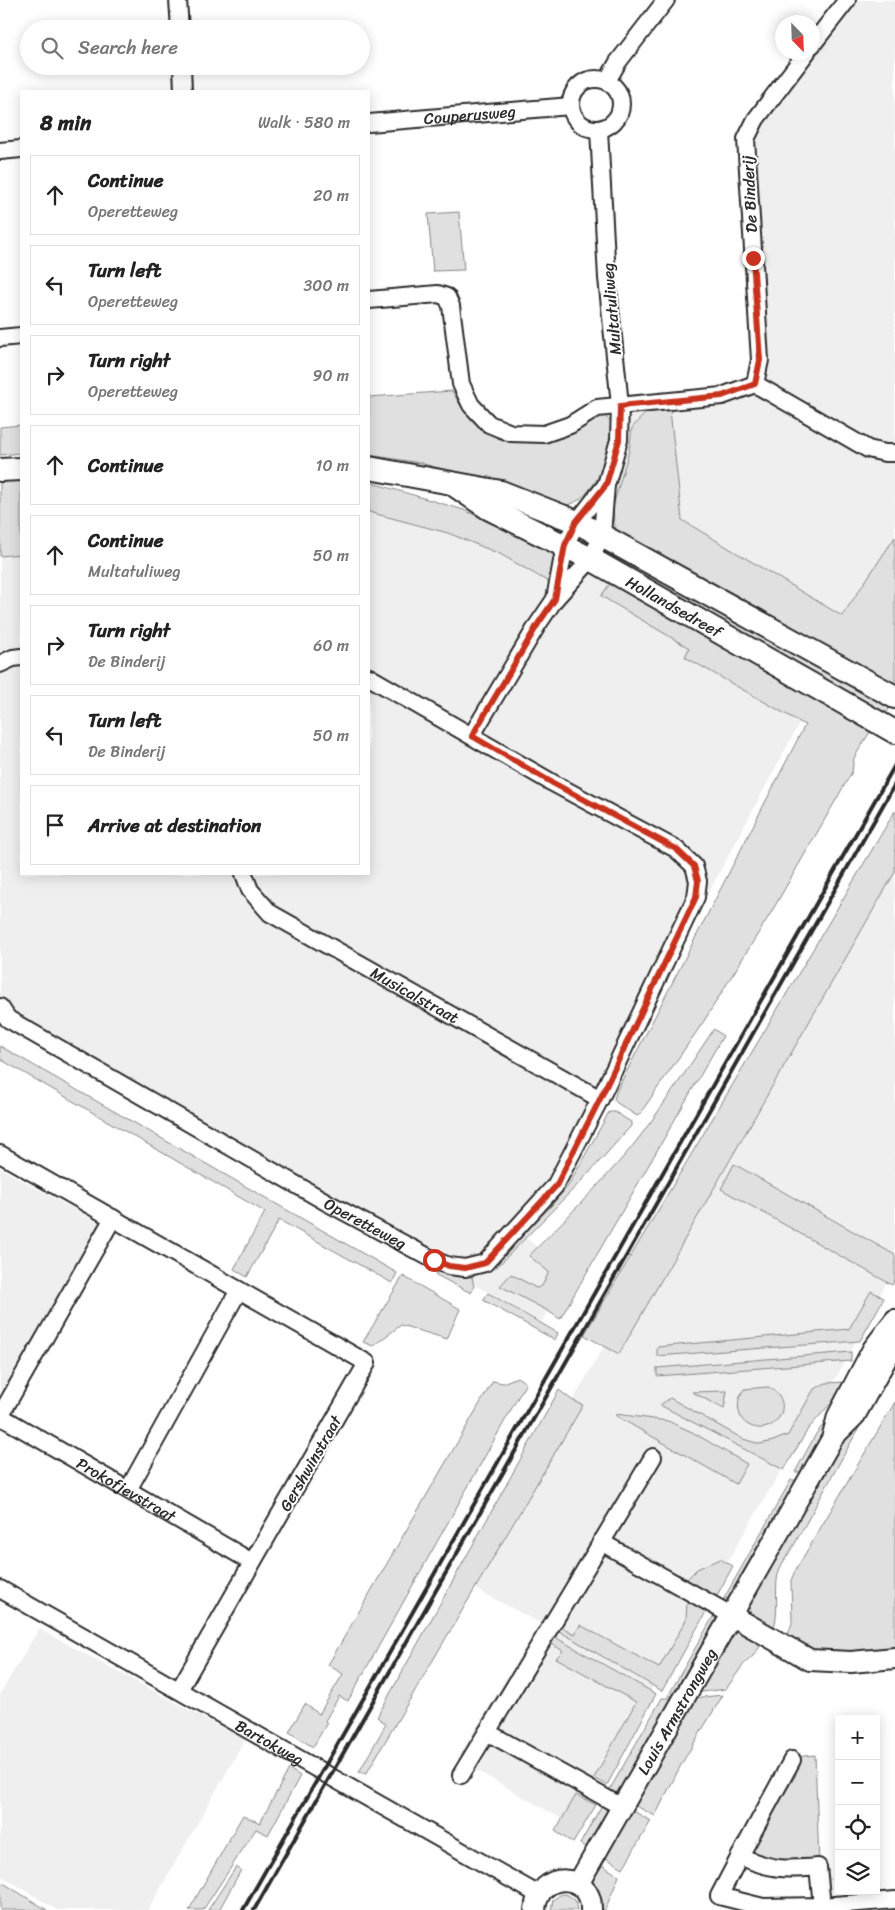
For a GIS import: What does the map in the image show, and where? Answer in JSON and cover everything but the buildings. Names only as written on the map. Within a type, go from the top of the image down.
[{"type":"main road","name":"Hollandsedreef","points":[[370,468],[501,492],[576,522],[895,697]]},
{"type":"main road","points":[[0,470],[20,469]]},
{"type":"main road","name":"Hollandsedreef","points":[[450,482],[488,508],[591,559],[895,732]]},
{"type":"street","points":[[178,0],[179,20]]},
{"type":"street","points":[[607,81],[618,62],[666,0]]},
{"type":"street","points":[[820,35],[847,0]]},
{"type":"street","name":"De Binderij","points":[[755,384],[760,360],[746,138],[756,118],[801,60]]},
{"type":"street","points":[[182,75],[183,90]]},
{"type":"street","points":[[594,79],[607,81],[617,89],[622,102],[620,115],[611,125],[599,130],[586,127],[575,119],[571,106],[573,93],[582,83],[594,79]]},
{"type":"street","name":"Couperusweg","points":[[370,123],[571,106]]},
{"type":"street","name":"Multatuliweg","points":[[599,130],[607,271],[620,406],[619,440],[606,485],[602,535]]},
{"type":"street","points":[[0,151],[20,149]]},
{"type":"street","points":[[370,300],[438,294],[446,297],[451,306],[461,384],[471,405],[489,424],[511,433],[544,434],[570,425],[597,408],[722,396],[755,384],[868,449],[895,453]]},
{"type":"street","points":[[0,338],[20,336]]},
{"type":"street","name":"Multatuliweg","points":[[565,545],[576,522],[606,485]]},
{"type":"street","points":[[472,736],[538,624],[555,599],[591,559],[602,535]]},
{"type":"street","points":[[555,599],[565,545]]},
{"type":"street","points":[[0,664],[20,657]]},
{"type":"street","name":"Operetteweg","points":[[0,1007],[8,1019],[328,1203],[434,1260],[449,1266],[465,1268],[485,1263],[556,1186],[600,1099],[696,897],[698,881],[694,866],[676,849],[551,782],[370,678]]},
{"type":"street","name":"Musicalstraat","points":[[244,875],[250,890],[270,913],[600,1099]]},
{"type":"street","name":"Gershwinstraat","points":[[0,1154],[367,1363],[179,1690]]},
{"type":"street","points":[[0,1416],[113,1218]]},
{"type":"street","points":[[128,1490],[239,1290]]},
{"type":"street","name":"Louis Armstrongweg","points":[[832,1439],[838,1416],[873,1349],[895,1320]]},
{"type":"street","name":"Louis Armstrongweg","points":[[578,1884],[832,1439],[855,1415],[895,1343]]},
{"type":"street","name":"Prokofjevstraat","points":[[0,1416],[252,1562]]},
{"type":"street","points":[[461,1775],[653,1457]]},
{"type":"street","points":[[601,1542],[810,1660],[851,1662],[895,1658]]},
{"type":"street","name":"Bartokweg","points":[[0,1589],[179,1690],[537,1902]]},
{"type":"street","points":[[487,1732],[622,1807]]},
{"type":"street","points":[[792,1760],[719,1896],[763,1907],[822,1906],[895,1900]]},
{"type":"street","points":[[740,1856],[754,1863],[784,1870],[818,1868],[822,1906]]},
{"type":"street","points":[[537,1902],[552,1882],[561,1880],[578,1884],[589,1897],[591,1910]]},
{"type":"shaded area","points":[[843,0],[895,0],[895,539],[807,709],[524,1237],[566,1269],[542,1322],[2,1024],[0,1012],[0,510],[20,508],[20,875],[370,875],[370,500],[553,561],[599,506],[634,404],[754,395],[741,133],[797,60],[820,60],[820,30]]},
{"type":"shaded area","points":[[459,212],[464,270],[433,271],[428,214]]},
{"type":"shaded area","points":[[452,391],[462,408],[472,419],[484,427],[515,439],[602,414],[612,426],[611,448],[600,474],[584,496],[574,503],[565,505],[421,463],[370,455],[370,397]]},
{"type":"shaded area","points":[[670,410],[682,520],[842,616],[895,537],[895,693],[618,534],[614,523],[613,506],[629,451],[632,428],[647,411]]},
{"type":"shaded area","points":[[20,425],[20,453],[0,455],[0,427]]},
{"type":"shaded area","points":[[20,479],[20,554],[0,556],[0,481]]},
{"type":"shaded area","points":[[370,482],[464,510],[566,557],[554,585],[500,554],[448,533],[370,512]]},
{"type":"shaded area","points":[[611,549],[893,702],[883,719],[607,560],[606,554]]},
{"type":"shaded area","points":[[613,579],[873,727],[854,758],[852,772],[772,911],[704,1021],[637,1116],[614,1100],[616,1092],[805,725],[685,657],[689,648],[601,596]]},
{"type":"shaded area","points":[[895,811],[895,872],[619,1354],[584,1335]]},
{"type":"shaded area","points":[[895,834],[895,1269],[865,1320],[851,1352],[572,1825],[457,1759],[540,1623],[468,1585]]},
{"type":"shaded area","points":[[714,1029],[723,1036],[560,1319],[500,1286],[511,1274],[536,1288],[542,1286],[549,1272],[529,1256],[594,1190],[631,1148]]},
{"type":"shaded area","points":[[0,1046],[397,1273],[392,1283],[279,1220],[247,1277],[234,1269],[265,1212],[0,1059]]},
{"type":"shaded area","points":[[609,1112],[615,1112],[631,1122],[631,1126],[590,1172],[497,1267],[492,1267],[568,1186]]},
{"type":"shaded area","points":[[734,1164],[895,1255],[895,1280],[892,1285],[721,1189]]},
{"type":"shaded area","points":[[0,1168],[101,1224],[7,1395],[0,1391]]},
{"type":"shaded area","points":[[436,1272],[472,1277],[474,1287],[471,1293],[436,1275]]},
{"type":"shaded area","points":[[403,1276],[460,1309],[447,1339],[401,1325],[373,1346],[363,1342]]},
{"type":"shaded area","points":[[871,1291],[884,1298],[860,1341],[657,1356],[657,1347],[849,1329]]},
{"type":"shaded area","points":[[488,1293],[558,1333],[555,1340],[483,1300]]},
{"type":"shaded area","points":[[851,1352],[851,1361],[657,1376],[657,1368]]},
{"type":"shaded area","points":[[517,1377],[526,1383],[348,1701],[339,1696],[325,1721],[327,1723],[313,1747],[289,1732],[305,1704],[319,1714],[343,1674],[328,1665],[493,1381],[503,1383]]},
{"type":"shaded area","points":[[879,1379],[886,1379],[779,1570],[776,1616],[773,1630],[751,1615],[750,1599]]},
{"type":"shaded area","points":[[844,1382],[833,1401],[808,1429],[784,1470],[660,1405],[670,1398],[743,1439],[760,1444],[788,1435],[814,1389],[826,1383]]},
{"type":"shaded area","points":[[768,1387],[777,1393],[782,1401],[779,1417],[774,1423],[766,1427],[757,1428],[747,1424],[740,1415],[739,1399],[742,1392],[744,1389]]},
{"type":"shaded area","points":[[559,1390],[572,1400],[583,1405],[366,1774],[359,1772],[386,1724],[377,1717]]},
{"type":"shaded area","points":[[727,1391],[724,1409],[692,1392]]},
{"type":"shaded area","points":[[895,1402],[895,1652],[821,1656],[787,1637],[792,1623],[791,1580]]},
{"type":"shaded area","points":[[835,1410],[805,1472],[795,1472],[816,1434]]},
{"type":"shaded area","points":[[616,1414],[668,1421],[692,1432],[747,1464],[736,1484],[616,1416]]},
{"type":"shaded area","points":[[791,1480],[801,1480],[732,1596],[723,1600]]},
{"type":"shaded area","points":[[720,1559],[733,1566],[715,1599],[676,1577],[678,1574],[687,1579],[697,1569]]},
{"type":"shaded area","points":[[687,1600],[706,1612],[662,1691],[557,1630],[560,1626],[575,1634],[580,1625],[659,1668],[686,1620]]},
{"type":"shaded area","points":[[714,1615],[716,1622],[678,1696],[668,1696]]},
{"type":"shaded area","points":[[39,1629],[245,1740],[148,1910],[57,1910],[0,1875],[0,1694]]},
{"type":"shaded area","points":[[732,1629],[762,1644],[743,1665],[726,1689],[695,1693]]},
{"type":"shaded area","points":[[553,1636],[656,1694],[607,1785],[594,1778],[636,1702],[556,1658],[563,1651],[549,1642]]},
{"type":"shaded area","points":[[723,1695],[682,1763],[655,1816],[632,1804],[693,1698]]},
{"type":"shaded area","points":[[662,1698],[673,1698],[618,1792],[613,1793],[610,1789]]},
{"type":"shaded area","points":[[815,1755],[819,1862],[784,1865],[749,1856],[750,1848],[796,1775],[794,1757]]},
{"type":"shaded area","points":[[289,1769],[300,1776],[268,1835],[256,1829],[203,1910],[189,1910],[243,1815],[260,1823]]},
{"type":"shaded area","points":[[576,1795],[596,1805],[573,1843],[555,1831]]},
{"type":"shaded area","points":[[602,1805],[608,1812],[588,1849],[580,1844]]},
{"type":"shaded area","points":[[630,1809],[651,1821],[623,1868],[604,1857]]},
{"type":"shaded area","points":[[599,1863],[619,1876],[605,1910],[600,1910],[591,1881]]},
{"type":"shaded area","points":[[236,1867],[241,1870],[219,1910],[208,1910]]},
{"type":"shaded area","points":[[0,1881],[47,1910],[0,1910]]},
{"type":"shaded area","points":[[564,1894],[575,1900],[577,1910],[551,1910],[553,1900]]},
{"type":"railway","points":[[243,1910],[895,765]]},
{"type":"railway","points":[[254,1910],[895,784]]},
{"type":"route","points":[[434,1260],[449,1266],[465,1268],[485,1263],[556,1186],[600,1099],[696,897],[698,881],[694,866],[676,849],[551,782],[472,736],[538,624],[555,599],[565,545],[576,522],[606,485],[619,440],[620,406],[722,396],[755,384],[760,360],[753,258]]}]
